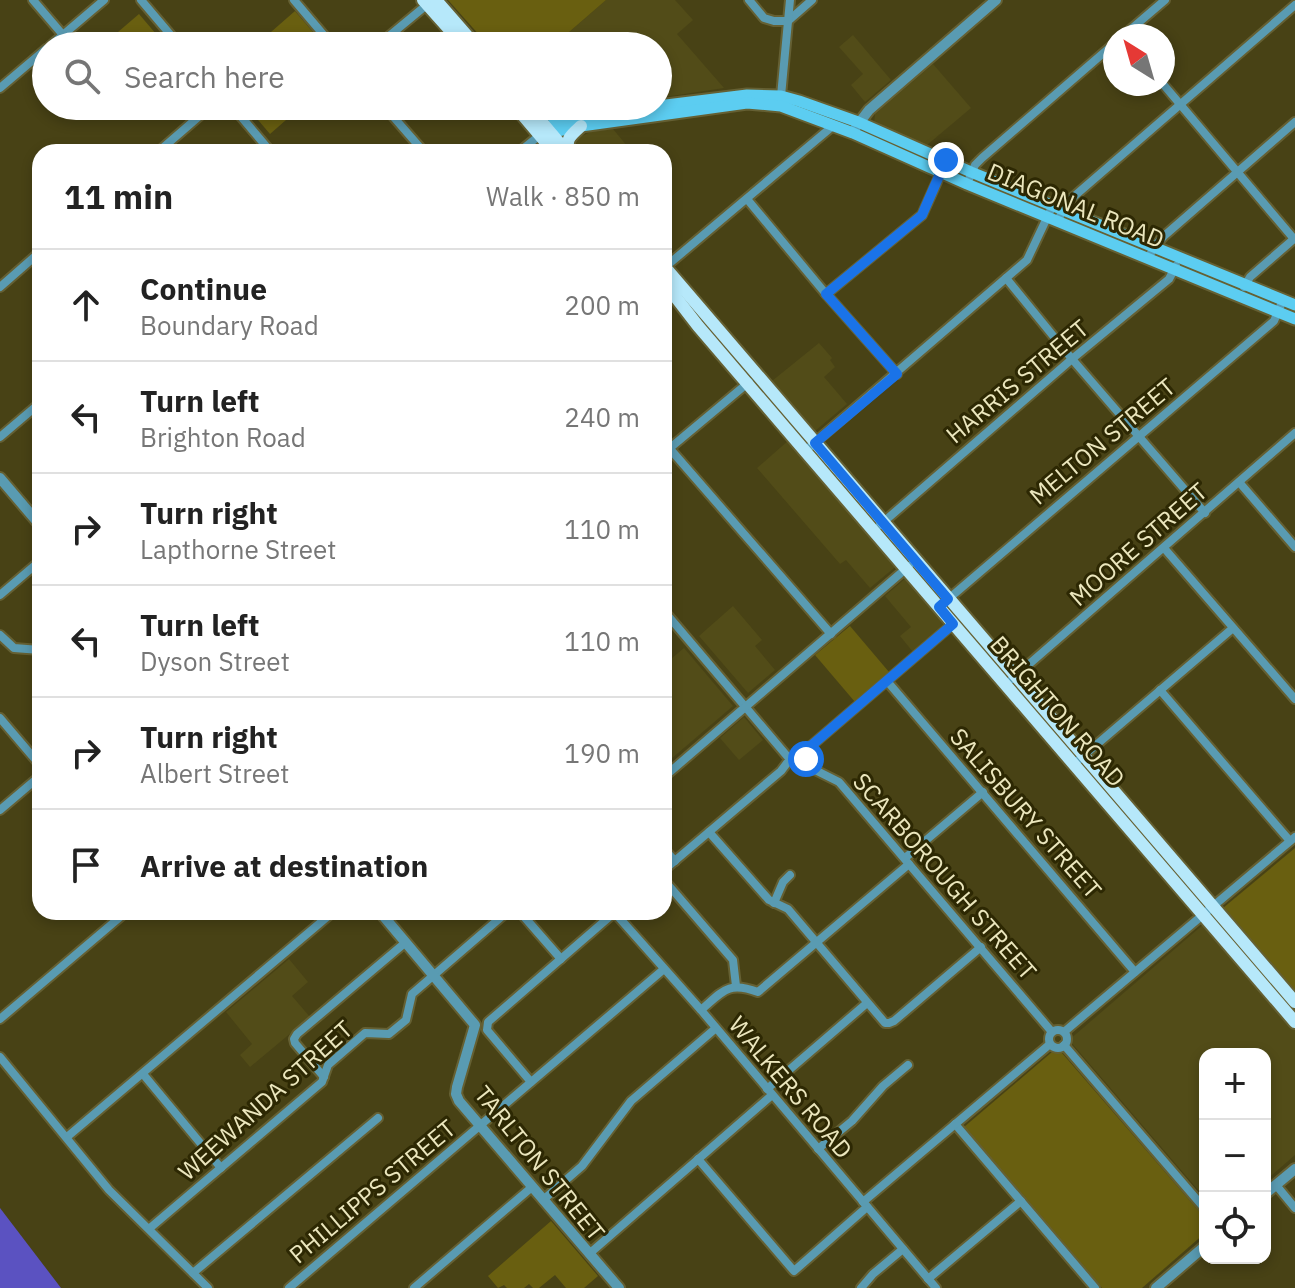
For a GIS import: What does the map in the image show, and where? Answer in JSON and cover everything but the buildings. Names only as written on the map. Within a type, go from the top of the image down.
[{"type":"main road","points":[[430,1],[456,32]]},
{"type":"main road","name":"DIAGONAL ROAD","points":[[672,104],[747,95],[781,96],[799,101],[856,127],[941,173],[1295,319]]},
{"type":"main road","name":"DIAGONAL ROAD","points":[[672,113],[747,103],[781,106],[834,125],[871,128],[1289,302]]},
{"type":"main road","points":[[532,120],[559,144]]},
{"type":"main road","points":[[538,120],[551,144]]},
{"type":"main road","name":"DIAGONAL ROAD","points":[[546,132],[555,122],[568,120]]},
{"type":"main road","name":"DIAGONAL ROAD","points":[[546,132],[624,120]]},
{"type":"main road","points":[[567,144],[568,138],[581,126]]},
{"type":"main road","name":"BRIGHTON ROAD","points":[[672,277],[810,447],[1208,910],[1295,1022]]},
{"type":"main road","name":"BRIGHTON ROAD","points":[[672,292],[698,326],[753,379]]},
{"type":"main road","name":"BRIGHTON ROAD","points":[[944,603],[953,624],[1010,680]]},
{"type":"main road","name":"BRIGHTON ROAD","points":[[1208,910],[1295,1002]]},
{"type":"street","points":[[33,0],[60,32]]},
{"type":"street","points":[[67,32],[104,0]]},
{"type":"street","points":[[141,0],[168,32]]},
{"type":"street","points":[[294,0],[321,32]]},
{"type":"street","points":[[749,0],[764,18],[774,21],[788,21],[812,0]]},
{"type":"street","points":[[781,96],[790,0]]},
{"type":"street","points":[[856,127],[872,107],[996,0]]},
{"type":"street","points":[[1137,24],[1165,0]]},
{"type":"street","points":[[393,32],[430,1]]},
{"type":"street","points":[[810,447],[1027,260],[1058,207],[1295,5]]},
{"type":"street","points":[[967,184],[971,172],[982,158],[1103,53]]},
{"type":"street","points":[[0,88],[32,61]]},
{"type":"street","points":[[1174,96],[1295,239],[1250,277],[1240,296]]},
{"type":"street","points":[[871,128],[867,119],[872,107]]},
{"type":"street","points":[[813,117],[818,125],[814,142]]},
{"type":"street","points":[[167,144],[195,120]]},
{"type":"street","points":[[244,120],[264,144]]},
{"type":"street","points":[[396,120],[417,144]]},
{"type":"street","points":[[1148,259],[1154,247],[1295,122]]},
{"type":"street","points":[[672,260],[834,125]]},
{"type":"street","points":[[530,144],[546,132]]},
{"type":"street","points":[[826,294],[922,215],[946,160]]},
{"type":"street","points":[[747,199],[897,374]]},
{"type":"street","name":"HARRIS STREET","points":[[878,526],[1169,279],[1179,257]]},
{"type":"street","points":[[0,287],[32,259]]},
{"type":"street","points":[[1006,278],[1205,513]]},
{"type":"street","name":"MELTON STREET","points":[[944,603],[1274,321],[1289,302]]},
{"type":"street","points":[[672,443],[753,379]]},
{"type":"street","points":[[0,437],[32,410]]},
{"type":"street","name":"MOORE STREET","points":[[1010,680],[1295,433]]},
{"type":"street","points":[[672,455],[831,634]]},
{"type":"street","points":[[0,478],[32,516]]},
{"type":"street","points":[[1239,482],[1295,547]]},
{"type":"street","points":[[1164,548],[1295,699]]},
{"type":"street","points":[[672,770],[912,564]]},
{"type":"street","points":[[0,595],[32,568]]},
{"type":"street","points":[[672,620],[792,759]]},
{"type":"street","points":[[672,863],[953,624]]},
{"type":"street","points":[[1080,760],[1233,628]]},
{"type":"street","points":[[0,635],[14,648],[32,649]]},
{"type":"street","name":"SALISBURY STREET","points":[[887,681],[1135,972]]},
{"type":"street","points":[[1064,1032],[1293,839],[1160,690]]},
{"type":"street","points":[[0,718],[32,756]]},
{"type":"street","points":[[808,766],[806,759],[812,745]]},
{"type":"street","name":"SCARBOROUGH STREET","points":[[792,759],[839,782],[1052,1032]]},
{"type":"street","points":[[0,810],[32,783]]},
{"type":"street","points":[[701,1010],[722,992],[736,986],[758,992],[983,792]]},
{"type":"street","points":[[709,832],[769,900],[788,909],[884,1022],[894,1021],[981,947]]},
{"type":"street","points":[[672,858],[675,861]]},
{"type":"street","points":[[774,903],[783,882],[790,875]]},
{"type":"street","points":[[672,889],[733,960],[736,986]]},
{"type":"street","points":[[0,1019],[117,920]]},
{"type":"street","points":[[67,1137],[324,920]]},
{"type":"street","points":[[387,920],[434,975]]},
{"type":"street","name":"WEEWANDA STREET","points":[[150,1228],[322,1082],[328,1065],[365,1033],[389,1034],[406,1020],[412,994],[498,920]]},
{"type":"street","points":[[527,920],[561,959]]},
{"type":"street","points":[[531,1082],[486,1027],[488,1022],[606,920]]},
{"type":"street","name":"WALKERS ROAD","points":[[622,920],[936,1288]]},
{"type":"street","points":[[324,1077],[295,1043],[297,1034],[406,942]]},
{"type":"street","name":"PHILLIPPS STREET","points":[[289,1288],[664,969]]},
{"type":"street","name":"TARLTON STREET","points":[[434,975],[475,1025],[457,1087],[459,1101],[619,1288]]},
{"type":"street","points":[[589,1254],[698,1159],[867,1003]]},
{"type":"street","points":[[543,1200],[582,1166],[631,1101],[716,1028]]},
{"type":"street","points":[[1057,1029],[1064,1032],[1067,1040],[1064,1045],[1055,1047],[1050,1044],[1052,1032],[1057,1029]]},
{"type":"street","points":[[698,1159],[794,1271],[955,1124],[1050,1044]]},
{"type":"street","points":[[1064,1045],[1199,1202]]},
{"type":"street","points":[[0,1057],[109,1190],[208,1288]]},
{"type":"street","points":[[818,1149],[852,1121],[883,1086],[908,1065]]},
{"type":"street","points":[[143,1074],[221,1168]]},
{"type":"street","points":[[193,1273],[378,1118]]},
{"type":"street","points":[[955,1124],[1095,1288]]},
{"type":"street","points":[[1267,1192],[1295,1169]]},
{"type":"street","points":[[1276,1185],[1295,1208]]},
{"type":"street","points":[[414,1288],[532,1187]]},
{"type":"street","points":[[928,1279],[1021,1201]]},
{"type":"street","points":[[861,1288],[903,1249]]},
{"type":"street","points":[[1156,1288],[1199,1251]]},
{"type":"shaded area","points":[[448,0],[606,0],[569,32],[477,32]]},
{"type":"shaded area","points":[[606,0],[675,0],[693,20],[677,34],[724,88],[672,96],[672,32],[569,32]]},
{"type":"shaded area","points":[[295,11],[313,32],[271,32]]},
{"type":"shaded area","points":[[139,14],[154,32],[118,32]]},
{"type":"shaded area","points":[[853,35],[891,80],[865,102],[851,85],[863,74],[839,47]]},
{"type":"shaded area","points":[[933,64],[971,108],[927,145],[874,124],[875,114]]},
{"type":"shaded area","points":[[258,120],[286,120],[270,134]]},
{"type":"shaded area","points":[[613,129],[625,144],[574,144],[577,138],[593,131]]},
{"type":"shaded area","points":[[819,343],[832,358],[830,360],[835,367],[824,377],[847,404],[815,431],[772,381]]},
{"type":"shaded area","points":[[789,440],[894,562],[894,568],[870,588],[846,560],[840,564],[757,468]]},
{"type":"shaded area","points":[[907,577],[946,624],[913,652],[900,636],[911,627],[885,596]]},
{"type":"shaded area","points":[[733,606],[762,640],[755,646],[775,670],[748,693],[699,636]]},
{"type":"shaded area","points":[[850,626],[889,672],[855,702],[815,655]]},
{"type":"shaded area","points":[[684,648],[733,706],[672,758],[672,658]]},
{"type":"shaded area","points":[[744,717],[763,740],[739,760],[720,738]]},
{"type":"shaded area","points":[[1295,848],[1295,992],[1223,908]]},
{"type":"shaded area","points":[[1205,923],[1295,1029],[1295,1155],[1271,1176],[1271,1048],[1199,1048],[1199,1191],[1069,1040]]},
{"type":"shaded area","points":[[289,959],[308,982],[292,996],[310,1017],[250,1067],[240,1055],[252,1044],[226,1012]]},
{"type":"shaded area","points":[[1052,1052],[1062,1053],[1199,1211],[1199,1238],[1142,1288],[1102,1288],[964,1127]]},
{"type":"shaded area","points":[[0,1208],[61,1288],[0,1288]]},
{"type":"shaded area","points":[[551,1221],[598,1276],[584,1288],[566,1288],[555,1275],[539,1288],[529,1284],[524,1288],[507,1288],[504,1285],[498,1288],[488,1276]]},
{"type":"route","points":[[806,759],[812,745],[953,624],[939,607],[948,599],[815,443],[897,374],[826,294],[922,215],[946,160]]}]
